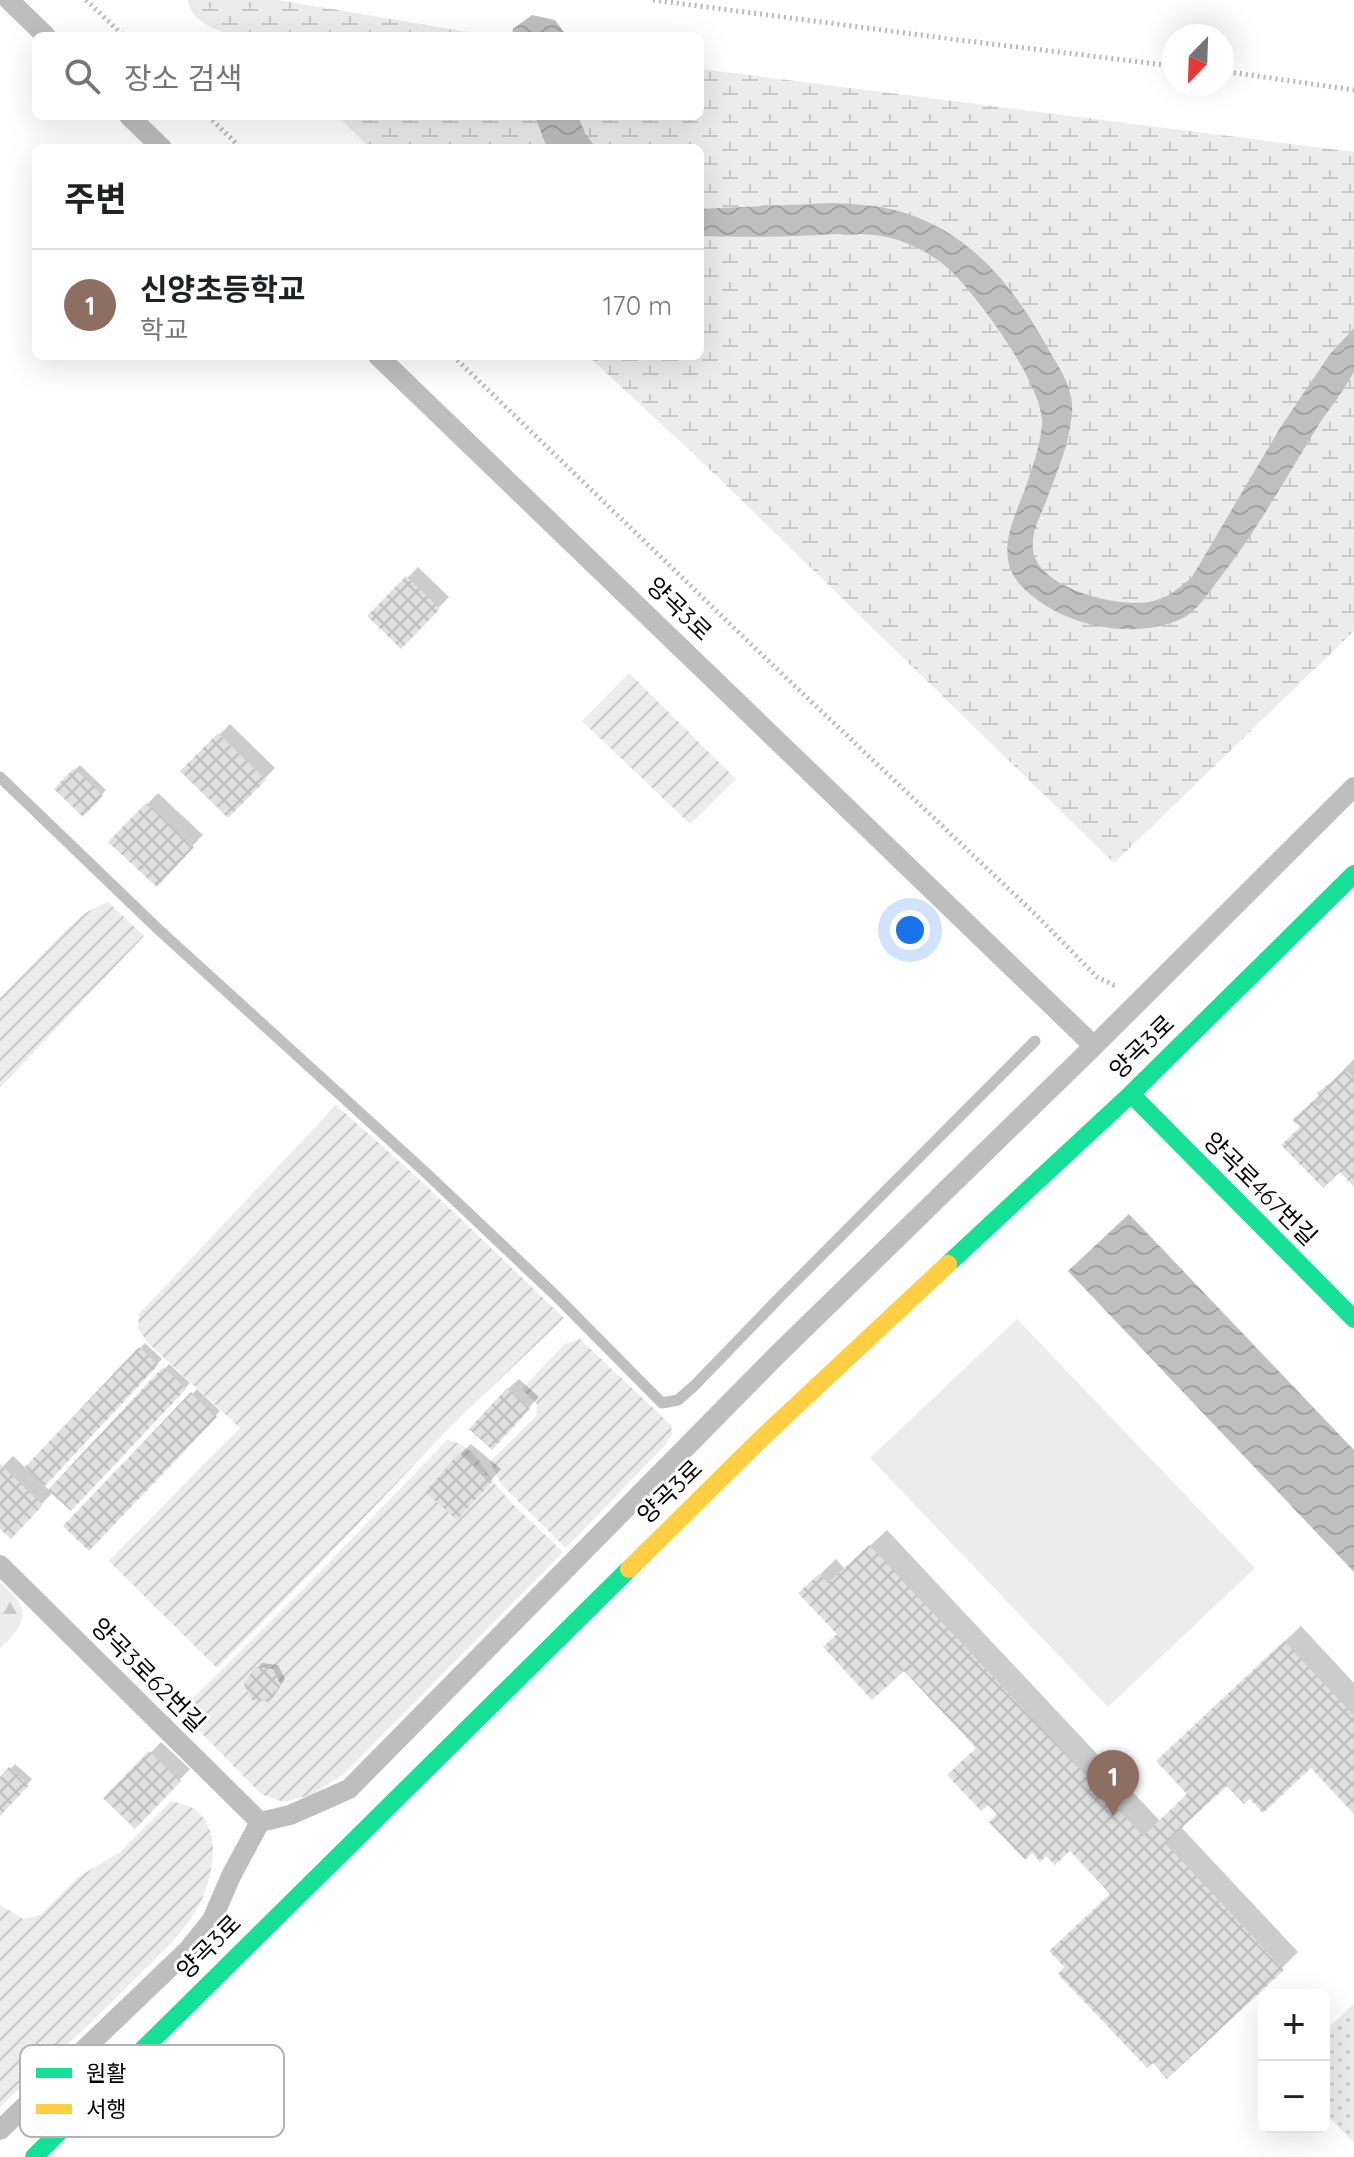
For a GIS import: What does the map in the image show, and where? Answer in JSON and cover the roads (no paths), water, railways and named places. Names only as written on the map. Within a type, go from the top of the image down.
[{"type":"street","name":"양곡3로","points":[[147,2045],[765,1435],[1131,1094],[1354,874]]},
{"type":"street","name":"양곡로467번길","points":[[1131,1094],[1354,1319]]},
{"type":"street","name":"양곡3로","points":[[34,2157],[54,2137]]},
{"type":"lane","points":[[9,0],[42,32]]},
{"type":"lane","points":[[133,120],[158,144]]},
{"type":"lane","name":"양곡3로","points":[[382,360],[1094,1046],[1354,787]]},
{"type":"lane","points":[[260,1822],[290,1815],[349,1789],[776,1356],[1094,1046]]},
{"type":"lane","name":"양곡3로62번길","points":[[0,1565],[260,1822]]},
{"type":"lane","name":"양곡3로","points":[[89,2045],[188,1950],[212,1920],[260,1822]]},
{"type":"lane","name":"양곡3로","points":[[0,2130],[20,2111]]},
{"type":"water","points":[[532,15],[555,20],[564,32],[513,32]]},
{"type":"water","points":[[536,120],[580,120],[593,144],[546,144]]},
{"type":"water","points":[[832,203],[890,209],[946,231],[986,262],[1033,323],[1064,377],[1070,394],[1072,412],[1068,436],[1034,532],[1033,550],[1038,564],[1050,576],[1084,594],[1143,603],[1171,594],[1184,584],[1192,577],[1280,428],[1330,354],[1354,328],[1354,371],[1244,545],[1193,611],[1183,618],[1147,628],[1109,628],[1090,624],[1055,611],[1039,601],[1019,583],[1011,570],[1008,539],[1038,449],[1042,425],[1040,409],[1022,366],[1008,344],[951,271],[913,246],[876,235],[704,236],[704,209]]},
{"type":"water","points":[[1129,1214],[1354,1450],[1354,1572],[1068,1271]]},
{"type":"waterway","points":[[0,777],[158,929],[424,1171],[554,1294],[662,1403],[678,1400],[694,1386],[1035,1041]]},
{"type":"place","name":"신양초등학교","points":[[1113,1816]]}]
